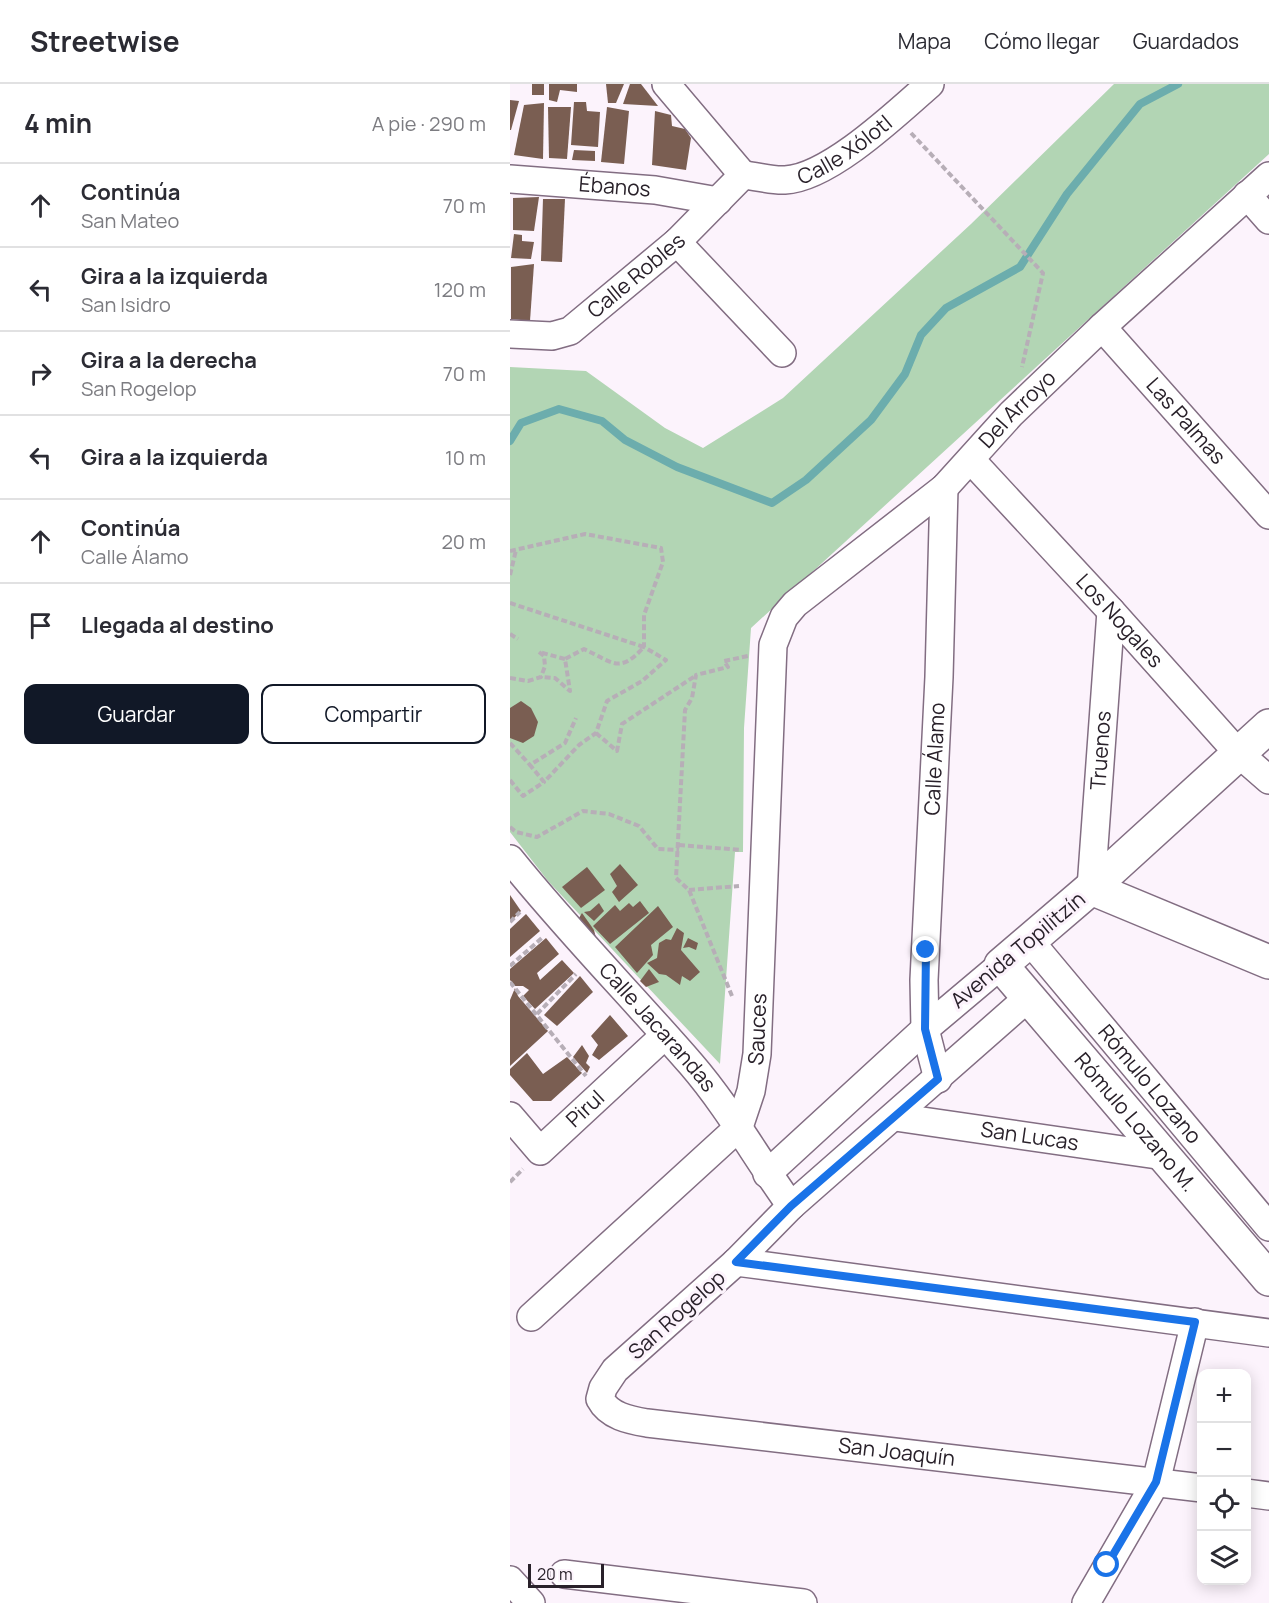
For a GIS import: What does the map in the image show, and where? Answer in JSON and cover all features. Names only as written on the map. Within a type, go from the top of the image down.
[{"type":"street","points":[[666,84],[743,174]]},
{"type":"street","name":"Calle Xólotl","points":[[743,174],[784,180],[803,177],[826,168],[894,115],[916,89]]},
{"type":"street","name":"Calle Robles","points":[[510,333],[552,336],[570,331],[677,242],[743,174]]},
{"type":"street","name":"Del Arroyo","points":[[773,645],[784,617],[795,604],[944,488],[1011,414],[1102,327],[1269,176]]},
{"type":"street","name":"Ébanos","points":[[510,179],[655,190],[718,201]]},
{"type":"street","points":[[1247,195],[1269,220]]},
{"type":"street","points":[[677,242],[782,353]]},
{"type":"street","name":"Las Palmas","points":[[1102,327],[1269,515]]},
{"type":"street","name":"Los Nogales","points":[[971,460],[1238,753],[1269,780]]},
{"type":"street","name":"Calle Álamo","points":[[938,1079],[925,1029],[924,980],[939,689],[944,488]]},
{"type":"street","name":"Truenos","points":[[1091,888],[1111,611]]},
{"type":"street","name":"Sauces","points":[[531,1317],[738,1127],[751,1091],[757,1054],[773,645]]},
{"type":"street","name":"Avenida Topilitzín","points":[[767,1173],[925,1029],[1091,888],[1269,726]]},
{"type":"street","name":"Calle Jacarandas","points":[[510,859],[562,921],[691,1065],[738,1127],[791,1206]]},
{"type":"street","points":[[1091,888],[1269,962]]},
{"type":"street","name":"Rómulo Lozano","points":[[1029,940],[1265,1210]]},
{"type":"street","name":"Rómulo Lozano M.","points":[[1001,965],[1030,996],[1269,1279]]},
{"type":"street","name":"San Rogelop","points":[[600,1400],[603,1388],[615,1370],[736,1262],[791,1206],[1030,996]]},
{"type":"street","name":"Pirul","points":[[510,1116],[540,1151],[664,1036]]},
{"type":"street","name":"San Lucas","points":[[895,1117],[1164,1156]]},
{"type":"street","points":[[736,1262],[1269,1333]]},
{"type":"street","points":[[1086,1603],[1156,1482],[1195,1322]]},
{"type":"street","name":"San Joaquín","points":[[600,1400],[603,1406],[622,1418],[647,1423],[1197,1487]]},
{"type":"street","points":[[1251,1494],[1269,1496]]},
{"type":"street","points":[[564,1574],[803,1603]]},
{"type":"street","points":[[510,1580],[531,1603]]},
{"type":"path","points":[[894,115],[1043,273],[1011,414]]},
{"type":"path","points":[[510,551],[585,534],[661,548],[663,562],[644,615],[644,647],[630,663],[618,665],[584,650],[565,659],[539,651],[544,656],[545,666],[541,677]]},
{"type":"path","points":[[510,575],[516,550]]},
{"type":"path","points":[[510,603],[644,647],[666,660],[642,681],[607,701],[596,733],[579,745],[544,782],[523,796],[510,780]]},
{"type":"path","points":[[510,634],[518,639]]},
{"type":"path","points":[[596,733],[617,751],[622,724],[696,675],[728,667],[724,661],[742,659],[773,645]]},
{"type":"path","points":[[510,678],[528,681],[541,677],[555,678],[570,691],[565,659]]},
{"type":"path","points":[[696,675],[692,698],[685,710],[676,878],[689,890],[734,1000]]},
{"type":"path","points":[[530,765],[566,743],[576,718]]},
{"type":"path","points":[[510,743],[544,782]]},
{"type":"path","points":[[510,827],[516,832],[537,837],[583,811],[609,814],[639,826],[658,849],[741,850]]},
{"type":"path","points":[[689,890],[765,884]]},
{"type":"path","points":[[510,966],[562,921]]},
{"type":"path","points":[[537,1014],[594,957]]},
{"type":"path","points":[[511,985],[601,1095]]},
{"type":"green space","points":[[1114,84],[1269,84],[1269,154],[751,628],[744,728],[743,852],[735,852],[720,1064],[548,881],[510,832],[510,367],[586,371],[665,428],[703,448],[783,398],[971,224]]},
{"type":"building","points":[[532,84],[544,84],[544,95],[532,95]]},
{"type":"building","points":[[549,84],[577,84],[577,92],[560,90],[557,102],[549,100]]},
{"type":"building","points":[[606,84],[624,84],[616,103],[608,103]]},
{"type":"building","points":[[630,84],[641,84],[658,106],[623,104]]},
{"type":"building","points":[[510,100],[519,101],[511,130],[510,130]]},
{"type":"building","points":[[574,102],[586,102],[587,111],[600,112],[598,147],[571,145]]},
{"type":"building","points":[[544,103],[543,159],[514,155],[524,105]]},
{"type":"building","points":[[548,107],[571,107],[567,159],[549,158]]},
{"type":"building","points":[[607,107],[629,111],[624,164],[601,162]]},
{"type":"building","points":[[655,111],[671,115],[672,126],[685,129],[691,138],[686,170],[652,165]]},
{"type":"building","points":[[574,150],[595,151],[595,161],[572,160]]},
{"type":"building","points":[[539,197],[534,231],[513,230],[513,198]]},
{"type":"building","points":[[543,199],[565,199],[562,262],[541,261]]},
{"type":"building","points":[[514,234],[522,235],[522,241],[534,242],[531,259],[511,258]]},
{"type":"building","points":[[534,264],[530,321],[511,319],[511,267]]},
{"type":"building","points":[[521,701],[531,708],[538,722],[534,736],[523,743],[510,738],[510,708]]},
{"type":"building","points":[[620,864],[638,885],[619,902],[612,892],[617,886],[610,874]]},
{"type":"building","points":[[587,867],[605,890],[581,908],[562,887]]},
{"type":"building","points":[[510,895],[521,911],[510,922]]},
{"type":"building","points":[[640,901],[649,913],[610,944],[593,926],[615,905],[620,911],[629,903],[633,907]]},
{"type":"building","points":[[599,903],[604,911],[594,921],[584,912],[590,911]]},
{"type":"building","points":[[658,906],[673,927],[651,945],[653,955],[637,973],[615,947]]},
{"type":"building","points":[[582,913],[594,930],[596,938],[579,918]]},
{"type":"building","points":[[526,914],[540,931],[510,957],[510,929]]},
{"type":"building","points":[[677,928],[684,933],[681,950],[700,972],[690,981],[682,976],[680,985],[666,975],[659,974],[647,963],[657,958],[659,943],[666,939],[671,940]]},
{"type":"building","points":[[546,938],[559,954],[537,973],[540,980],[562,960],[574,973],[535,1009],[523,996],[529,990],[523,986],[515,986],[510,980],[510,969]]},
{"type":"building","points":[[688,938],[698,943],[696,950],[689,947],[683,948]]},
{"type":"building","points":[[649,969],[659,982],[646,987],[640,981]]},
{"type":"building","points":[[580,976],[593,992],[557,1026],[544,1015]]},
{"type":"building","points":[[515,988],[518,996],[548,1031],[510,1066],[510,1000]]},
{"type":"building","points":[[610,1015],[628,1036],[599,1060],[592,1055],[598,1045],[591,1036]]},
{"type":"building","points":[[582,1045],[589,1056],[586,1063],[590,1067],[587,1073],[573,1057]]},
{"type":"building","points":[[527,1053],[543,1074],[567,1057],[582,1073],[551,1101],[533,1101],[510,1075],[510,1069]]},
{"type":"waterway","points":[[510,441],[521,423],[559,409],[602,421],[625,440],[677,467],[772,503],[806,480],[871,420],[905,374],[921,335],[946,308],[1020,267],[1067,194],[1140,104],[1178,84]]},
{"type":"route","points":[[926,950],[925,1029],[938,1079],[791,1206],[736,1262],[1195,1322],[1156,1482],[1107,1565]]}]
